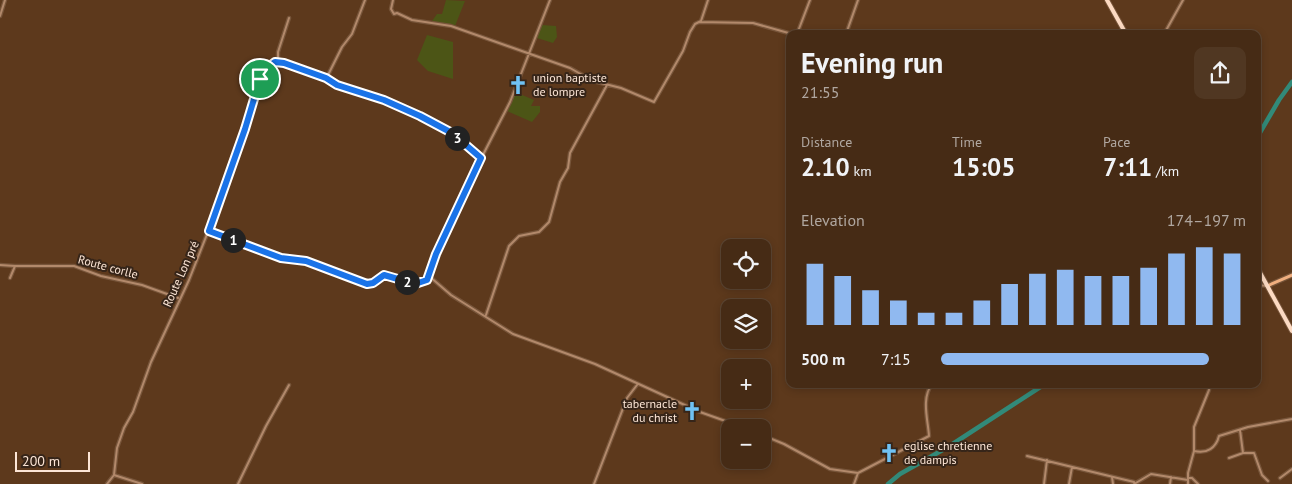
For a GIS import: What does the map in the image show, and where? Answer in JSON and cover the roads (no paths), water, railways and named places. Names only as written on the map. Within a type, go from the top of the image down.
[{"type":"main road","points":[[1108,0],[1124,30]]},
{"type":"main road","points":[[1261,275],[1292,331]]},
{"type":"street","points":[[0,16],[5,0]]},
{"type":"street","points":[[326,78],[342,47],[352,34],[365,0]]},
{"type":"street","points":[[393,0],[391,8],[394,14],[396,13],[412,20],[451,26],[570,68],[607,85],[622,88],[649,101],[657,100],[663,83],[683,51],[690,32],[699,22],[708,0]]},
{"type":"street","points":[[209,231],[281,258],[306,261],[367,284],[373,283],[384,275],[415,284],[427,280],[436,254],[481,158],[510,102],[531,54],[550,0]]},
{"type":"street","points":[[799,30],[810,0]]},
{"type":"street","points":[[847,30],[858,0]]},
{"type":"street","points":[[1166,30],[1183,0]]},
{"type":"street","points":[[289,18],[278,52],[278,62],[326,78],[337,85],[384,100],[440,126],[481,158]]},
{"type":"street","points":[[699,22],[753,22],[786,32]]},
{"type":"street","name":"Route Lon pré","points":[[114,475],[117,448],[124,428],[134,412],[151,362],[209,231],[245,129],[260,79],[267,68],[278,62]]},
{"type":"street","points":[[486,315],[509,246],[519,236],[539,232],[549,222],[560,182],[568,168],[570,153],[607,85]]},
{"type":"street","name":"Route corlle","points":[[0,265],[74,266],[101,276],[142,285],[179,299]]},
{"type":"street","points":[[10,278],[16,266]]},
{"type":"street","points":[[1261,285],[1267,286],[1292,275]]},
{"type":"street","points":[[429,276],[452,295],[513,334],[594,364],[637,385],[721,419]]},
{"type":"street","points":[[238,484],[266,426],[289,385]]},
{"type":"street","points":[[594,484],[627,398],[637,385]]},
{"type":"street","points":[[771,439],[830,469],[858,473],[928,436],[926,401],[929,388]]},
{"type":"street","points":[[1188,484],[1194,451],[1194,427],[1209,388]]},
{"type":"street","points":[[1194,451],[1217,446],[1220,436],[1292,419]]},
{"type":"street","points":[[1240,430],[1243,453]]},
{"type":"street","points":[[1229,458],[1243,453],[1254,453],[1262,474],[1268,481]]},
{"type":"street","points":[[1027,456],[1134,483],[1151,474],[1192,478],[1198,484]]},
{"type":"street","points":[[1044,484],[1047,460]]},
{"type":"street","points":[[1069,484],[1072,467]]},
{"type":"street","points":[[1280,478],[1292,469]]},
{"type":"street","points":[[854,484],[858,473]]},
{"type":"street","points":[[107,484],[114,475],[142,484]]},
{"type":"street","points":[[1112,477],[1113,484]]},
{"type":"street","points":[[1170,484],[1171,477]]},
{"type":"waterway","points":[[1261,131],[1292,82]]},
{"type":"waterway","points":[[888,484],[900,474],[948,447],[1039,388]]},
{"type":"place","name":"union baptiste de lompre","points":[[518,85]]},
{"type":"place","name":"tabernacle du christ","points":[[692,411]]},
{"type":"place","name":"eglise chretienne de dampis","points":[[889,453]]}]
